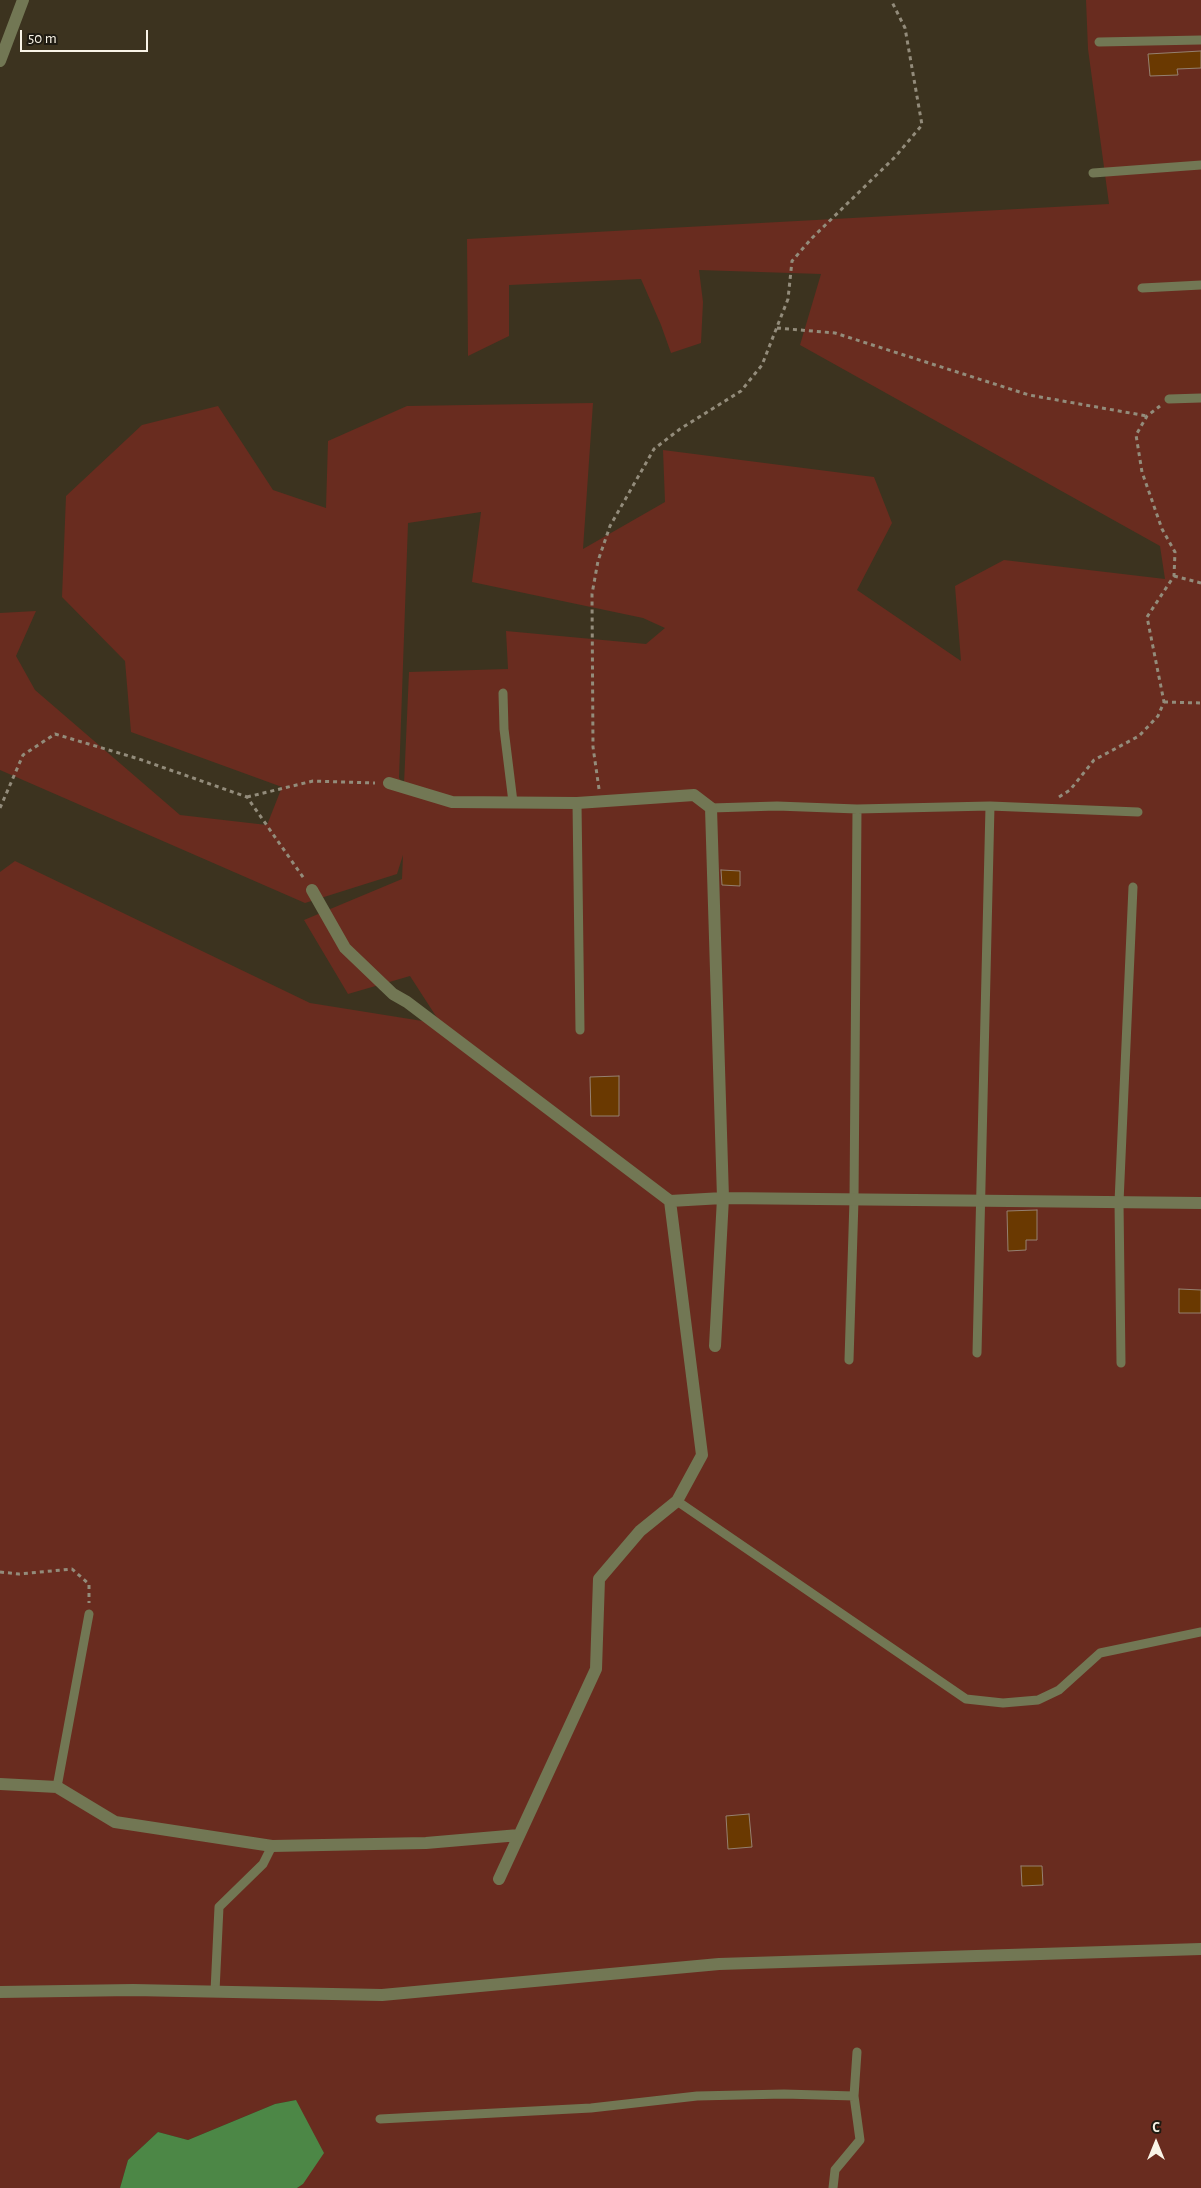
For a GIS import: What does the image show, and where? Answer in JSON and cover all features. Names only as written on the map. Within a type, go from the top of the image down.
[{"type":"street","points":[[0,61],[23,0]]},
{"type":"street","points":[[389,784],[452,802],[577,803],[694,794],[711,808],[723,1198],[715,1346]]},
{"type":"street","points":[[312,890],[345,948],[393,994],[407,1002],[670,1201],[723,1198],[1201,1203]]},
{"type":"street","points":[[499,1879],[596,1669],[599,1579],[640,1531],[677,1501],[702,1455],[670,1201]]},
{"type":"street","points":[[0,1784],[57,1787],[115,1822],[272,1846],[426,1843],[519,1835]]},
{"type":"street","points":[[0,1992],[133,1990],[382,1995],[719,1964],[1201,1949]]},
{"type":"lane","points":[[1099,42],[1201,40]]},
{"type":"lane","points":[[1093,173],[1201,166]]},
{"type":"lane","points":[[1142,288],[1201,285]]},
{"type":"lane","points":[[1169,399],[1201,398]]},
{"type":"lane","points":[[503,693],[504,729],[513,802]]},
{"type":"lane","points":[[577,803],[580,1030]]},
{"type":"lane","points":[[711,808],[778,806],[857,809],[990,806],[1138,812]]},
{"type":"lane","points":[[977,1353],[990,806]]},
{"type":"lane","points":[[849,1360],[854,1200],[857,809]]},
{"type":"lane","points":[[1121,1363],[1119,1202],[1133,887]]},
{"type":"lane","points":[[677,1501],[966,1699],[1004,1703],[1038,1700],[1059,1690],[1100,1653],[1201,1632]]},
{"type":"lane","points":[[57,1787],[89,1614]]},
{"type":"lane","points":[[215,1991],[219,1907],[263,1864],[272,1846]]},
{"type":"lane","points":[[833,2188],[835,2170],[860,2140],[854,2096],[857,2052]]},
{"type":"lane","points":[[380,2120],[591,2108],[697,2096],[784,2094],[854,2096]]},
{"type":"path","points":[[600,800],[594,747],[592,594],[598,561],[610,526],[654,449],[680,429],[741,391],[762,365],[788,299],[792,261],[812,238],[895,157],[922,125],[905,28],[890,0]]},
{"type":"path","points":[[776,328],[835,333],[1029,395],[1147,416]]},
{"type":"path","points":[[1042,808],[1070,790],[1094,760],[1139,736],[1158,716],[1164,702],[1147,617],[1174,576],[1175,552],[1162,529],[1142,472],[1136,435],[1147,416],[1169,399]]},
{"type":"path","points":[[1174,576],[1201,583]]},
{"type":"path","points":[[1164,702],[1201,702]]},
{"type":"path","points":[[0,808],[23,755],[55,734],[139,758],[247,797],[313,781],[389,784]]},
{"type":"path","points":[[247,797],[312,890]]},
{"type":"path","points":[[0,1572],[19,1574],[72,1569],[89,1584],[89,1614]]},
{"type":"shaded area","points":[[1086,0],[1201,0],[1201,2188],[297,2188],[303,2184],[296,2100],[275,2104],[188,2140],[158,2132],[128,2160],[120,2188],[0,2188],[0,872],[15,861],[310,1003],[441,1024],[410,976],[348,994],[304,920],[402,879],[403,855],[397,874],[305,903],[0,770],[0,613],[36,611],[16,656],[35,690],[180,815],[267,825],[282,787],[131,732],[125,661],[62,597],[66,496],[142,425],[218,406],[273,490],[326,508],[328,441],[407,406],[593,403],[583,549],[665,502],[663,450],[874,477],[892,523],[857,590],[961,661],[955,586],[1004,560],[1165,579],[1160,546],[800,345],[821,274],[699,270],[703,302],[701,343],[671,353],[641,279],[509,285],[509,336],[468,356],[467,239],[1109,204],[1088,49]],"holes":[[[481,512],[472,582],[643,618],[665,628],[646,644],[506,631],[508,669],[409,672],[404,784],[399,778],[408,523]]]},
{"type":"shaded area","points":[[296,2100],[324,2153],[303,2184],[297,2188],[120,2188],[128,2160],[158,2132],[188,2140],[275,2104]]},
{"type":"building","points":[[1201,51],[1201,68],[1177,69],[1178,75],[1150,76],[1148,54]]},
{"type":"building","points":[[721,870],[740,871],[740,886],[722,885]]},
{"type":"building","points":[[619,1076],[619,1116],[591,1116],[590,1077]]},
{"type":"building","points":[[1037,1210],[1037,1240],[1026,1240],[1026,1250],[1008,1251],[1007,1211]]},
{"type":"building","points":[[1179,1289],[1201,1290],[1201,1313],[1179,1313]]},
{"type":"building","points":[[749,1814],[752,1847],[728,1849],[726,1816]]},
{"type":"building","points":[[1021,1866],[1042,1866],[1043,1885],[1022,1886]]}]
